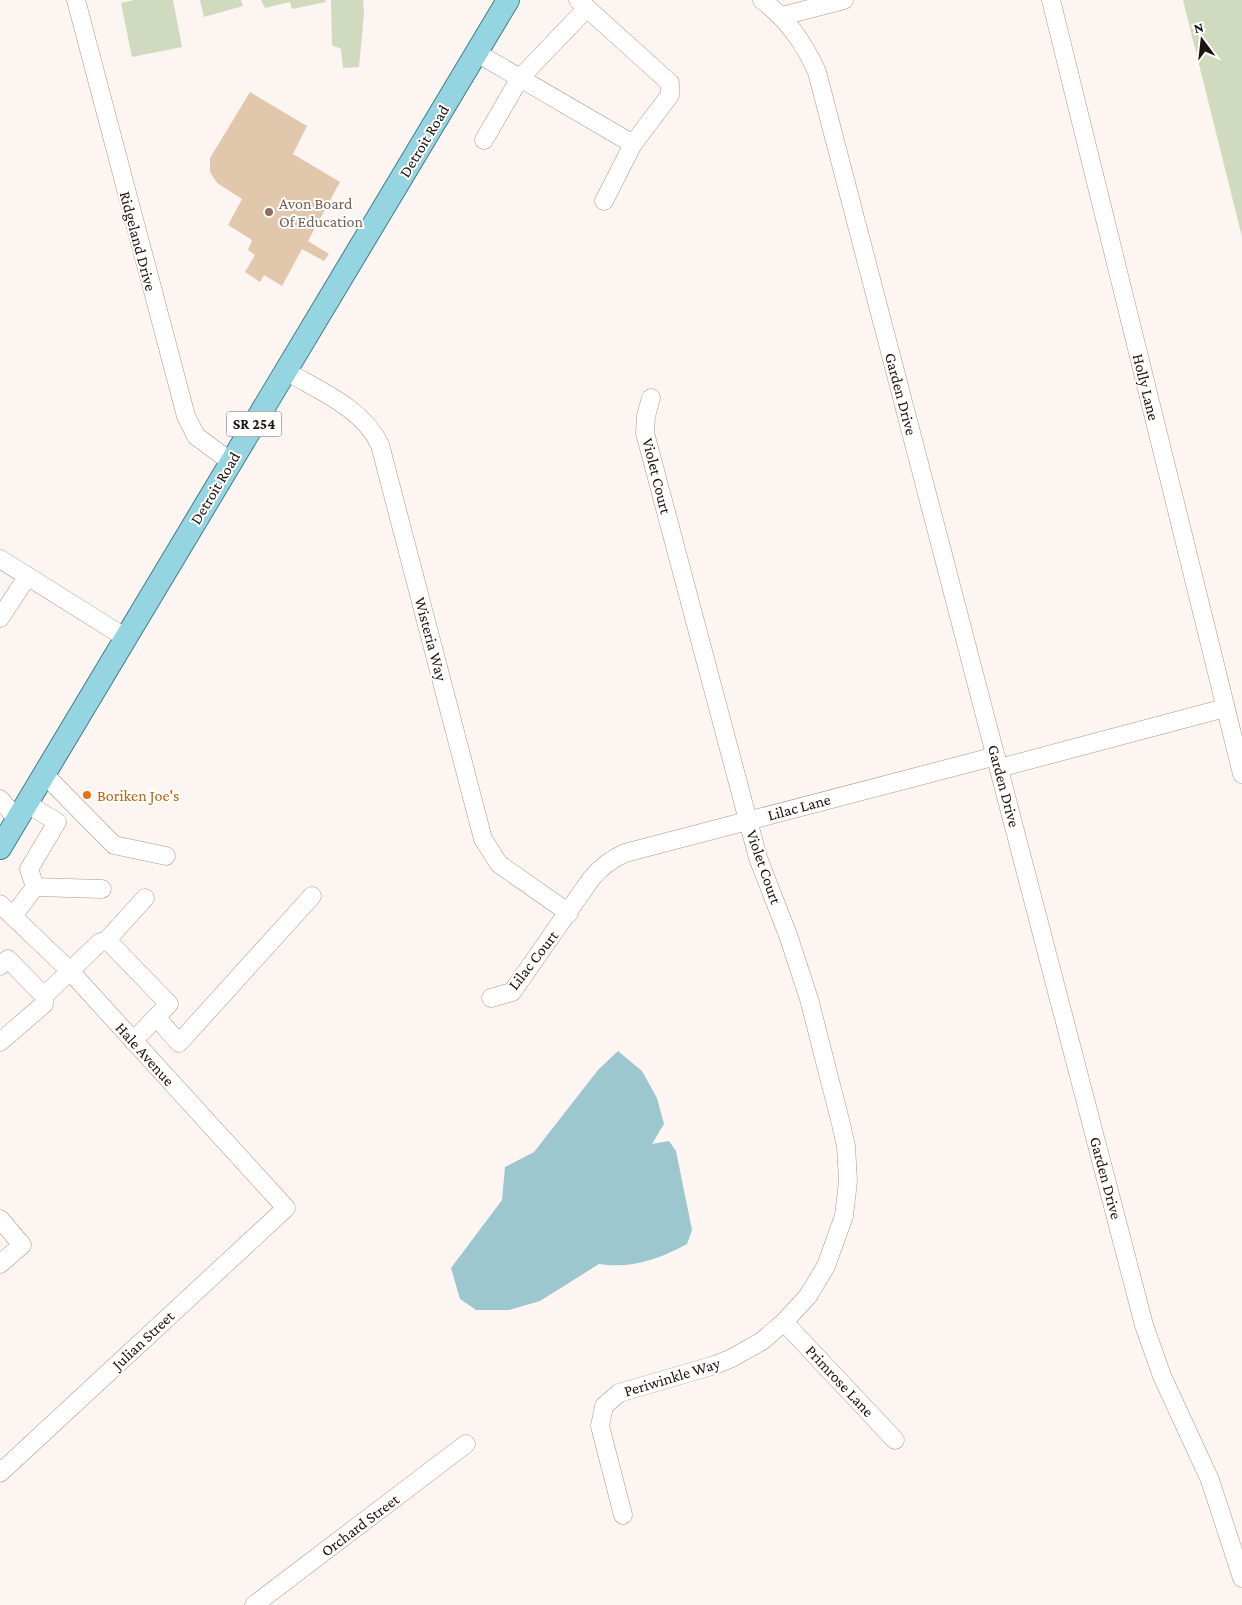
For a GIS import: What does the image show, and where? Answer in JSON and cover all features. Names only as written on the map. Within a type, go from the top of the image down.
[{"type":"main road","name":"Detroit Road","points":[[0,848],[508,0]]},
{"type":"street","name":"Ridgeland Drive","points":[[76,0],[186,416],[196,436],[231,462]]},
{"type":"street","name":"Garden Drive","points":[[762,0],[782,16],[799,37],[817,72],[1147,1335],[1162,1376],[1210,1480],[1242,1578]]},
{"type":"street","points":[[782,16],[844,0]]},
{"type":"street","name":"Holly Lane","points":[[1051,0],[1242,774]]},
{"type":"street","points":[[484,140],[520,78],[582,4],[670,83],[670,95],[634,144],[604,201]]},
{"type":"street","points":[[477,53],[634,144]]},
{"type":"street","name":"Wisteria Way","points":[[286,371],[355,413],[375,434],[380,445],[483,839],[499,864],[569,912]]},
{"type":"street","name":"Violet Court","points":[[651,398],[646,416],[645,433],[758,858],[788,935],[808,1000],[841,1124],[848,1163],[844,1216],[834,1250],[808,1296],[784,1322]]},
{"type":"street","points":[[0,559],[126,638]]},
{"type":"street","points":[[0,618],[27,577]]},
{"type":"street","name":"Lilac Lane","points":[[569,912],[600,869],[614,858],[625,853],[748,820],[1225,708]]},
{"type":"street","points":[[44,774],[114,845],[166,856]]},
{"type":"street","points":[[0,799],[21,811],[57,822],[29,869],[35,887]]},
{"type":"street","points":[[35,887],[102,889]]},
{"type":"street","points":[[13,916],[35,887]]},
{"type":"street","points":[[156,1017],[179,1042],[312,896]]},
{"type":"street","points":[[0,1042],[44,1004],[44,996],[99,943],[107,940],[145,898]]},
{"type":"street","name":"Hale Avenue","points":[[0,904],[69,970],[286,1208]]},
{"type":"street","name":"Lilac Court","points":[[491,998],[512,992],[569,912]]},
{"type":"street","points":[[107,940],[170,1004],[133,1041]]},
{"type":"street","points":[[0,966],[8,959],[44,996]]},
{"type":"street","name":"Julian Street","points":[[0,1473],[286,1208]]},
{"type":"street","points":[[0,1218],[22,1245],[0,1264]]},
{"type":"street","name":"Primrose Lane","points":[[784,1322],[895,1440]]},
{"type":"street","name":"Periwinkle Way","points":[[622,1515],[600,1426],[604,1406],[612,1397],[619,1393],[715,1365],[732,1358],[762,1341],[784,1322]]},
{"type":"street","name":"Orchard Street","points":[[254,1605],[466,1444]]},
{"type":"green space","points":[[134,0],[173,0],[182,47],[132,57],[121,3]]},
{"type":"green space","points":[[200,0],[241,0],[243,6],[204,17]]},
{"type":"green space","points":[[261,0],[325,0],[326,2],[292,9],[290,2],[265,8]]},
{"type":"green space","points":[[331,0],[363,0],[364,14],[359,67],[343,68],[341,49],[332,45]]},
{"type":"green space","points":[[1183,0],[1242,0],[1242,237]]},
{"type":"water","points":[[618,1051],[642,1071],[657,1098],[664,1124],[652,1144],[669,1141],[676,1151],[692,1230],[687,1244],[645,1262],[623,1265],[599,1264],[540,1301],[509,1310],[476,1310],[460,1299],[451,1268],[502,1200],[505,1167],[534,1152],[598,1070]]},
{"type":"building","points":[[250,92],[307,126],[293,154],[340,182],[308,241],[329,254],[324,261],[302,249],[282,286],[264,275],[260,282],[245,272],[255,255],[248,250],[252,240],[228,225],[242,199],[217,183],[210,172],[210,158]]},
{"type":"place","name":"Avon Board Of Education","points":[[269,212]]},
{"type":"place","name":"Boriken Joe's","points":[[87,795]]}]
